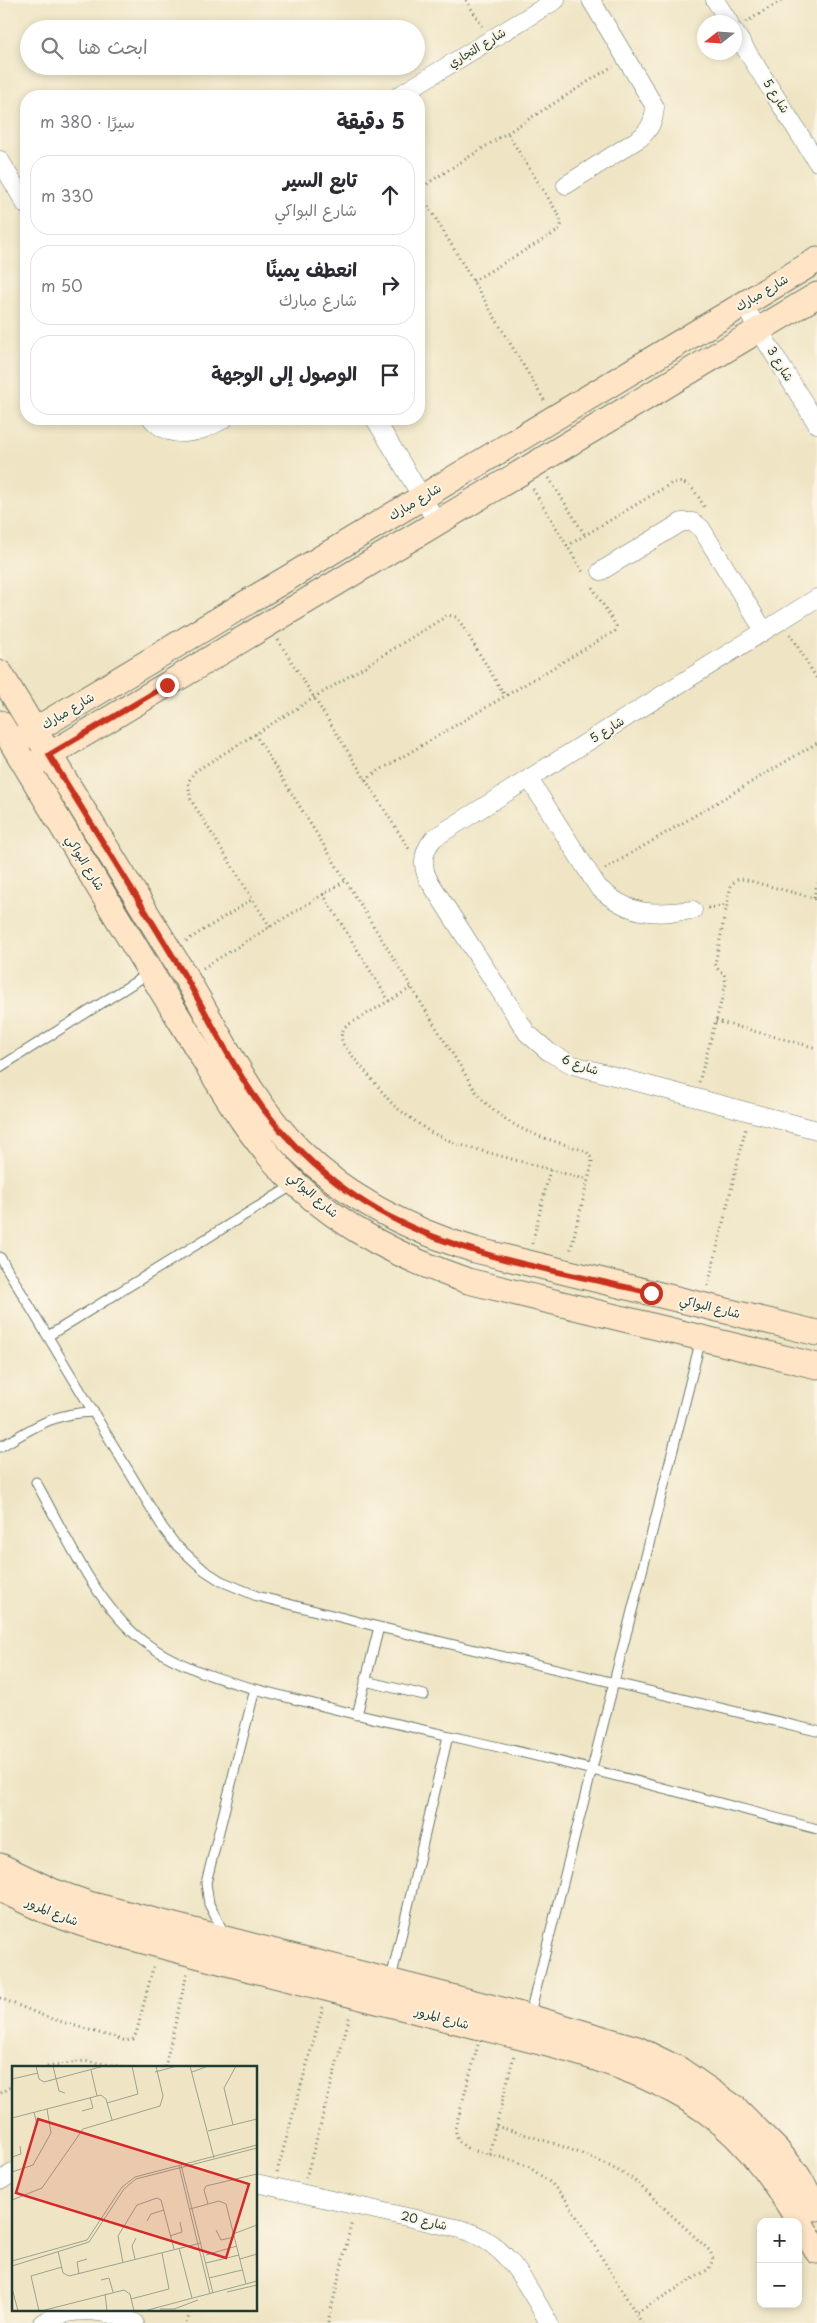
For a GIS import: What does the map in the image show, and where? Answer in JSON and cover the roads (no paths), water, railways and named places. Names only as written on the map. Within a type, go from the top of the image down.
[{"type":"street","name":"شارع التجاري","points":[[408,90],[554,0]]},
{"type":"street","points":[[566,185],[640,138],[652,124],[655,108],[591,0]]},
{"type":"street","name":"شارع 5","points":[[715,0],[727,15]]},
{"type":"street","name":"شارع 5","points":[[742,38],[817,162]]},
{"type":"street","points":[[0,160],[20,194]]},
{"type":"street","name":"شارع مبارك","points":[[13,744],[817,260]]},
{"type":"street","points":[[28,768],[817,294]]},
{"type":"street","name":"شارع 3","points":[[743,304],[817,424]]},
{"type":"street","points":[[161,425],[168,430],[186,434],[205,430],[214,425]]},
{"type":"street","points":[[379,425],[437,522]]},
{"type":"street","points":[[601,571],[682,522],[693,522],[701,528],[764,631]]},
{"type":"street","name":"شارع 5","points":[[428,879],[425,872],[424,856],[434,838],[817,598]]},
{"type":"street","name":"شارع البواكي","points":[[0,673],[186,978],[248,1087],[272,1120],[300,1150],[330,1177],[363,1201],[413,1228],[467,1248],[817,1333]]},
{"type":"street","name":"شارع البواكي","points":[[0,723],[151,972],[253,1134],[296,1183],[348,1225],[386,1248],[426,1267],[468,1281],[817,1366]]},
{"type":"street","points":[[529,779],[598,887],[606,894],[636,911],[660,914],[693,910]]},
{"type":"street","name":"شارع 6","points":[[428,879],[527,1033],[538,1044],[555,1056],[574,1065],[817,1130]]},
{"type":"street","name":"شارع المرور","points":[[0,1866],[52,1891],[328,1988],[482,2028],[524,2031],[637,2049],[659,2058],[701,2082],[735,2108],[764,2135],[796,2173],[817,2208]]},
{"type":"street","name":"شارع المرور","points":[[0,1889],[65,1918],[159,1944],[227,1940],[390,1982],[631,2069],[671,2088],[707,2112],[738,2137],[761,2162],[817,2250]]},
{"type":"street","points":[[0,2181],[12,2173]]},
{"type":"street","name":"شارع 20","points":[[265,2185],[460,2229],[487,2240],[512,2262],[549,2323]]},
{"type":"street","points":[[42,2323],[59,2316],[84,2312],[117,2316],[135,2323]]},
{"type":"lane","points":[[0,1067],[151,972]]},
{"type":"lane","points":[[48,1336],[296,1183]]},
{"type":"lane","points":[[0,1257],[164,1528],[176,1544],[204,1570],[221,1581],[257,1596],[379,1627],[817,1731]]},
{"type":"lane","points":[[524,2031],[593,1769],[700,1339]]},
{"type":"lane","points":[[0,1447],[50,1418],[72,1413],[94,1412]]},
{"type":"lane","points":[[36,1482],[104,1600],[130,1629],[162,1653],[182,1663],[255,1689],[357,1715],[593,1769],[817,1828]]},
{"type":"lane","points":[[357,1715],[379,1627]]},
{"type":"lane","points":[[365,1681],[424,1695]]},
{"type":"lane","points":[[227,1940],[209,1904],[206,1882],[255,1689]]},
{"type":"lane","points":[[390,1982],[448,1736]]}]
